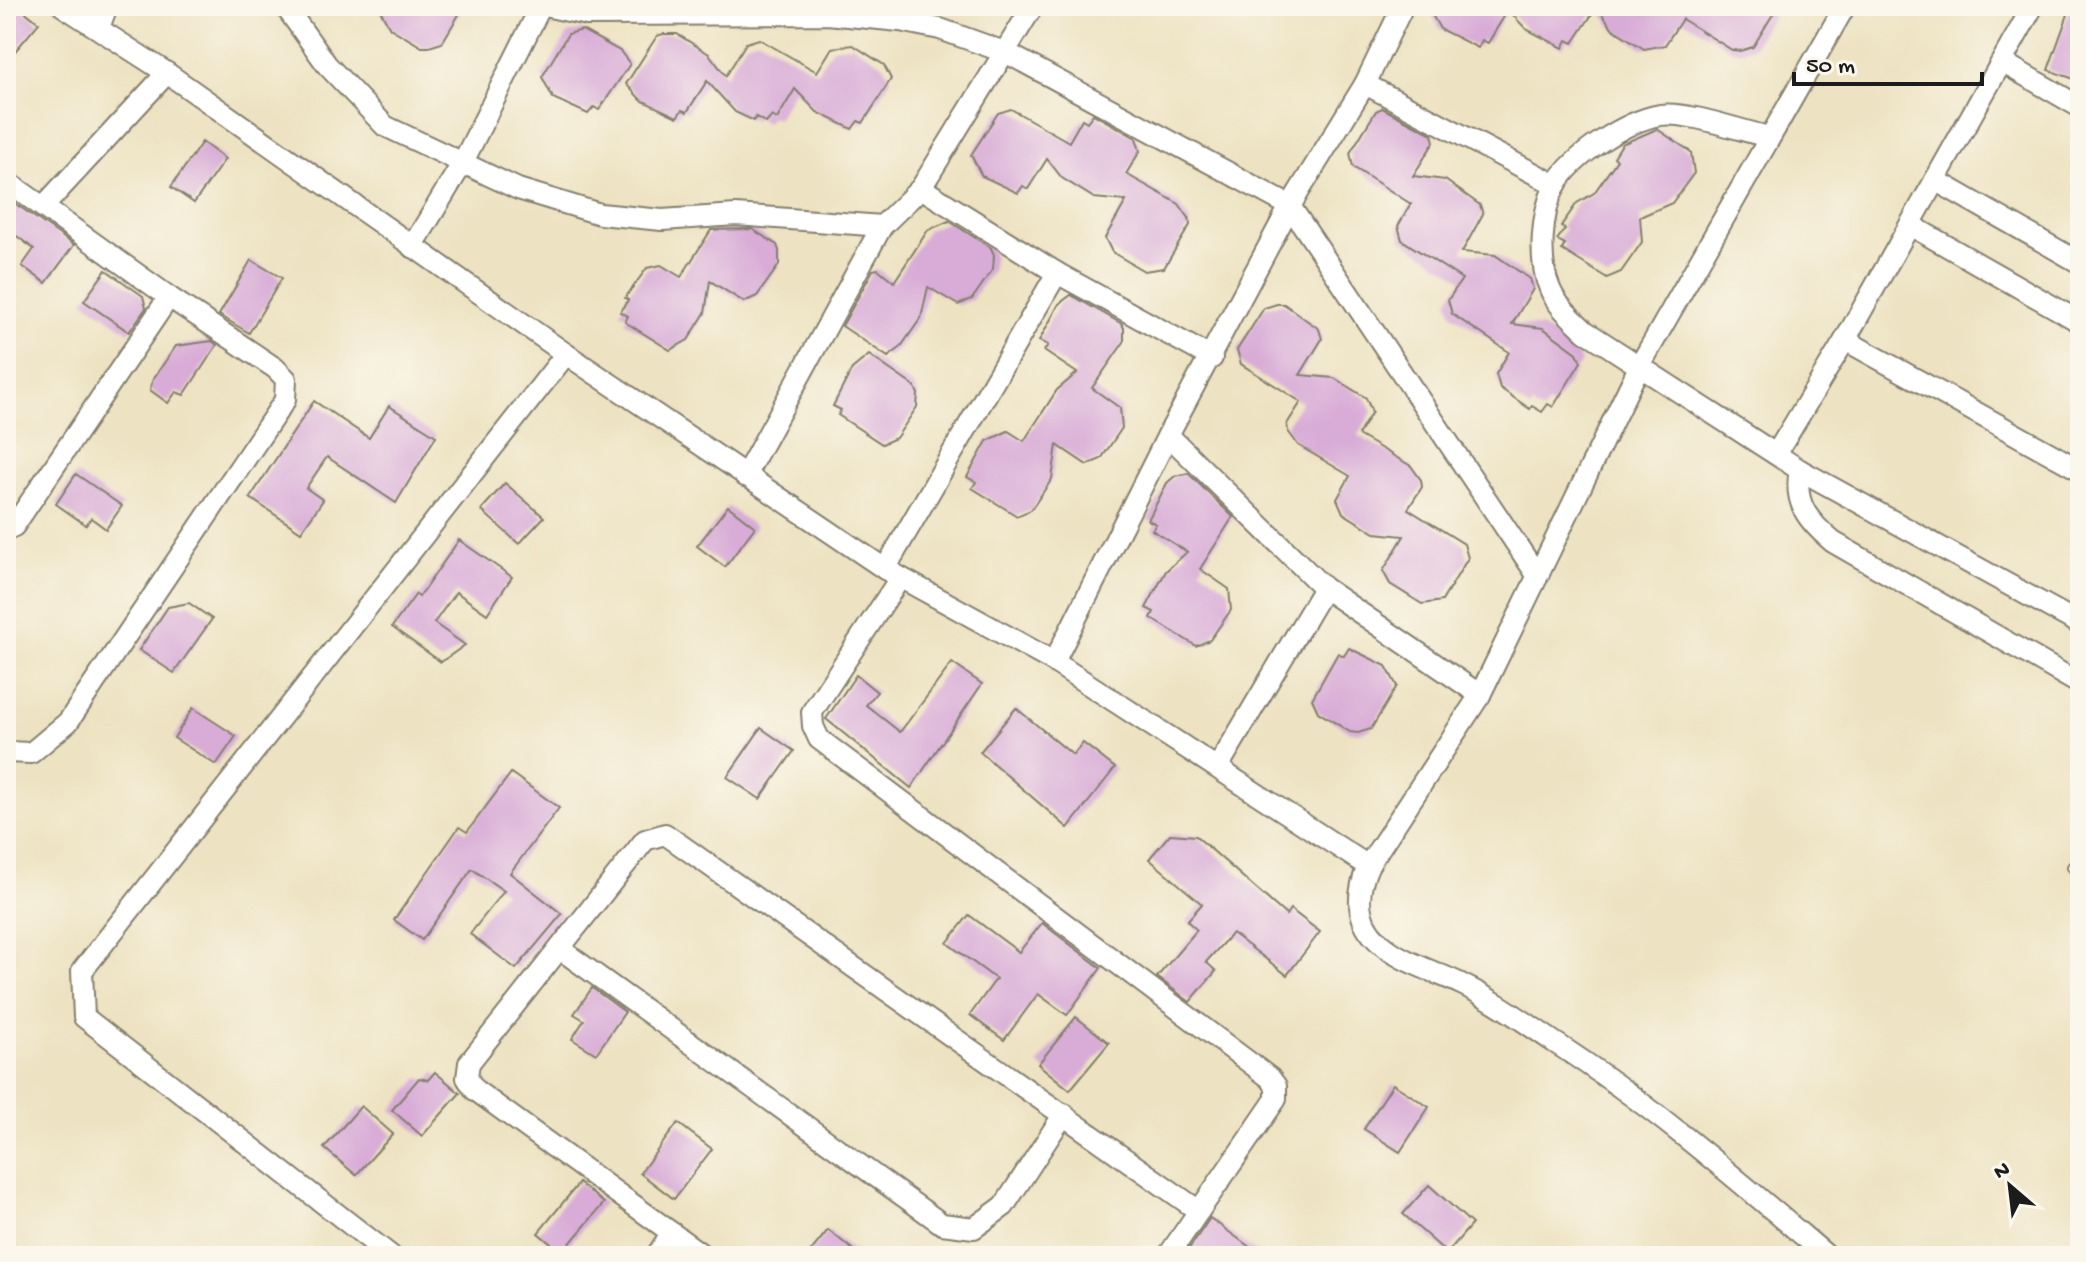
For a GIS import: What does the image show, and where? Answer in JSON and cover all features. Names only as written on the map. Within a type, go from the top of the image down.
[{"type":"street","points":[[63,6],[167,73],[566,354],[892,574],[1054,662],[1368,866]]},
{"type":"street","points":[[99,28],[107,6]]},
{"type":"street","points":[[285,6],[327,65],[385,126],[518,189],[600,214],[662,220],[736,215],[882,226]]},
{"type":"street","points":[[412,247],[462,164],[543,6],[587,15],[827,14],[900,21],[940,29],[1007,53],[1290,206],[1537,575]]},
{"type":"street","points":[[745,476],[882,226],[921,188],[1007,53],[1033,6]]},
{"type":"street","points":[[1054,662],[1168,435],[1212,358],[1290,206],[1365,84],[1403,6]]},
{"type":"street","points":[[1827,1256],[1723,1168],[1558,1044],[1464,985],[1390,952],[1373,937],[1360,915],[1359,895],[1368,866],[1480,695],[1639,367],[1845,6]]},
{"type":"street","points":[[1776,454],[1845,340],[2033,6]]},
{"type":"street","points":[[2002,62],[2080,107]]},
{"type":"street","points":[[43,207],[167,73]]},
{"type":"street","points":[[1365,84],[1556,185]]},
{"type":"street","points":[[1769,137],[1664,115],[1627,124],[1587,153],[1556,185],[1547,215],[1542,262],[1550,289],[1563,310],[1585,331],[1800,470],[2080,624]]},
{"type":"street","points":[[1935,180],[2080,263]]},
{"type":"street","points":[[6,181],[275,368],[286,379],[285,400],[68,722],[31,753],[6,752]]},
{"type":"street","points":[[921,188],[1057,273],[1212,358]]},
{"type":"street","points":[[1910,225],[2080,322]]},
{"type":"street","points":[[1057,273],[892,574],[812,712],[819,739],[1270,1078],[1276,1086],[1276,1099],[1168,1256]]},
{"type":"street","points":[[6,530],[14,526],[169,297]]},
{"type":"street","points":[[1845,340],[2080,470]]},
{"type":"street","points":[[391,1256],[84,1017],[82,971],[566,354]]},
{"type":"street","points":[[1168,435],[1324,588],[1480,695]]},
{"type":"street","points":[[1800,470],[1797,499],[1810,521],[1833,542],[2080,684]]},
{"type":"street","points":[[1218,767],[1324,588]]},
{"type":"street","points":[[704,1256],[475,1090],[467,1078],[469,1063],[645,840],[665,834],[1199,1211]]},
{"type":"street","points":[[560,949],[942,1224],[974,1228],[1004,1206],[1064,1114]]},
{"type":"street","points":[[656,1256],[672,1233]]},
{"type":"building","points":[[6,6],[18,6],[39,23],[6,62]]},
{"type":"building","points":[[378,6],[464,6],[442,43],[422,47],[390,28]]},
{"type":"building","points":[[1427,6],[1778,6],[1753,47],[1740,51],[1732,50],[1682,19],[1665,45],[1644,49],[1613,29],[1597,7],[1573,43],[1567,40],[1563,48],[1526,29],[1508,10],[1488,43],[1482,40],[1478,48],[1440,29]]},
{"type":"building","points":[[2071,6],[2080,6],[2080,81],[2048,70]]},
{"type":"building","points":[[582,30],[620,51],[630,64],[599,110],[594,107],[588,114],[553,98],[542,77],[568,34]]},
{"type":"building","points":[[677,34],[709,54],[726,76],[746,43],[759,39],[817,72],[832,48],[853,45],[884,65],[891,79],[863,123],[858,121],[852,129],[817,112],[795,89],[777,119],[772,116],[766,123],[756,117],[754,121],[735,112],[707,81],[687,112],[682,110],[677,117],[641,100],[626,84],[657,36]]},
{"type":"building","points":[[1382,108],[1432,134],[1434,142],[1413,176],[1445,180],[1480,205],[1483,214],[1462,252],[1495,255],[1530,279],[1533,289],[1512,324],[1543,328],[1577,353],[1581,362],[1553,407],[1548,404],[1542,412],[1532,406],[1530,409],[1500,388],[1496,374],[1509,352],[1452,314],[1448,300],[1462,279],[1402,240],[1398,226],[1411,204],[1353,167],[1350,153],[1376,111]]},
{"type":"building","points":[[1011,109],[1069,142],[1082,119],[1087,122],[1093,114],[1136,138],[1140,151],[1126,174],[1179,204],[1189,218],[1190,225],[1164,268],[1144,271],[1112,252],[1105,238],[1126,201],[1094,198],[1062,178],[1047,159],[1028,189],[1023,186],[1018,193],[982,176],[971,155],[998,113]]},
{"type":"building","points":[[1657,129],[1691,152],[1694,173],[1672,203],[1640,217],[1642,242],[1621,272],[1607,278],[1562,250],[1565,244],[1557,240],[1565,229],[1561,226],[1577,203],[1594,193],[1617,160],[1614,157],[1622,144]]},
{"type":"building","points":[[202,142],[225,159],[194,203],[171,187]]},
{"type":"building","points":[[6,197],[74,245],[46,283],[22,266],[34,249],[6,228]]},
{"type":"building","points":[[949,221],[991,248],[994,255],[993,269],[972,299],[958,305],[928,287],[921,318],[900,348],[888,357],[842,326],[873,270],[878,269],[894,282],[928,230]]},
{"type":"building","points":[[752,229],[777,245],[779,251],[779,265],[757,296],[744,302],[710,281],[705,313],[688,340],[670,350],[625,322],[628,316],[620,312],[628,300],[625,298],[647,268],[661,265],[681,277],[711,230]]},
{"type":"building","points":[[251,260],[282,278],[249,333],[219,315]]},
{"type":"building","points":[[106,270],[143,296],[146,308],[129,332],[84,301]]},
{"type":"building","points":[[1071,295],[1124,328],[1124,342],[1092,388],[1120,408],[1122,428],[1101,459],[1087,465],[1057,445],[1052,479],[1031,510],[1017,516],[972,488],[976,482],[967,477],[987,441],[1008,431],[1024,441],[1057,390],[1077,373],[1044,351],[1048,345],[1039,341],[1059,304]]},
{"type":"building","points":[[1284,304],[1319,329],[1322,339],[1300,375],[1334,378],[1366,398],[1372,412],[1358,435],[1411,466],[1422,487],[1408,509],[1464,544],[1468,558],[1442,601],[1422,604],[1390,584],[1383,571],[1404,536],[1375,533],[1343,513],[1337,499],[1350,476],[1298,445],[1288,431],[1287,424],[1301,402],[1241,364],[1237,350],[1264,308]]},
{"type":"building","points":[[212,341],[217,345],[184,395],[176,392],[168,403],[150,390],[153,379],[176,346]]},
{"type":"building","points":[[869,355],[915,387],[918,394],[917,407],[896,438],[882,444],[838,415],[841,410],[833,406],[852,369]]},
{"type":"building","points":[[314,401],[369,438],[389,406],[436,436],[396,503],[327,457],[306,488],[323,500],[301,532],[250,498]]},
{"type":"building","points":[[1188,473],[1233,517],[1200,569],[1229,589],[1231,610],[1210,640],[1196,646],[1151,618],[1154,612],[1146,608],[1166,571],[1187,552],[1152,530],[1156,524],[1148,520],[1167,483],[1175,476]]},
{"type":"building","points":[[76,474],[122,506],[106,529],[91,518],[86,525],[56,504]]},
{"type":"building","points":[[505,483],[544,517],[519,544],[481,510]]},
{"type":"building","points":[[728,506],[755,527],[725,567],[697,546]]},
{"type":"building","points":[[459,540],[512,577],[487,614],[456,592],[434,623],[465,645],[441,662],[392,627],[416,594],[419,597]]},
{"type":"building","points":[[189,603],[212,619],[174,673],[139,650],[168,607]]},
{"type":"building","points":[[1349,648],[1386,666],[1397,686],[1371,729],[1358,733],[1350,732],[1318,712],[1312,699],[1338,653],[1344,656]]},
{"type":"building","points":[[952,663],[982,684],[911,788],[826,719],[856,675],[877,692],[866,705],[900,732]]},
{"type":"building","points":[[193,708],[236,736],[216,765],[174,738]]},
{"type":"building","points":[[1016,708],[1073,755],[1083,743],[1115,768],[1068,828],[980,752]]},
{"type":"building","points":[[761,728],[794,751],[760,799],[727,777]]},
{"type":"building","points":[[511,773],[559,808],[510,873],[562,914],[516,969],[470,934],[504,891],[472,869],[422,940],[394,920],[459,827],[467,832]]},
{"type":"building","points":[[1170,834],[1196,836],[1286,915],[1290,909],[1320,932],[1287,975],[1232,933],[1206,962],[1216,971],[1190,1002],[1157,977],[1197,930],[1187,921],[1202,904],[1149,859]]},
{"type":"building","points":[[969,915],[1019,952],[1042,923],[1101,968],[1067,1015],[1038,994],[1004,1040],[970,1015],[996,979],[947,943]]},
{"type":"building","points":[[592,988],[625,1012],[596,1054],[572,1039],[584,1020],[574,1014]]},
{"type":"building","points":[[1076,1017],[1109,1043],[1070,1090],[1038,1064]]},
{"type":"building","points":[[435,1072],[460,1093],[422,1136],[392,1110],[419,1078],[428,1080]]},
{"type":"building","points":[[1393,1084],[1429,1107],[1400,1152],[1364,1129]]},
{"type":"building","points":[[361,1106],[393,1134],[356,1175],[324,1148]]},
{"type":"building","points":[[678,1123],[712,1149],[674,1199],[640,1173]]},
{"type":"building","points":[[579,1183],[604,1203],[562,1253],[538,1233]]},
{"type":"building","points":[[1429,1185],[1472,1224],[1447,1253],[1403,1214]]},
{"type":"building","points":[[1210,1218],[1262,1256],[1184,1256]]},
{"type":"building","points":[[828,1230],[861,1256],[807,1256]]}]
